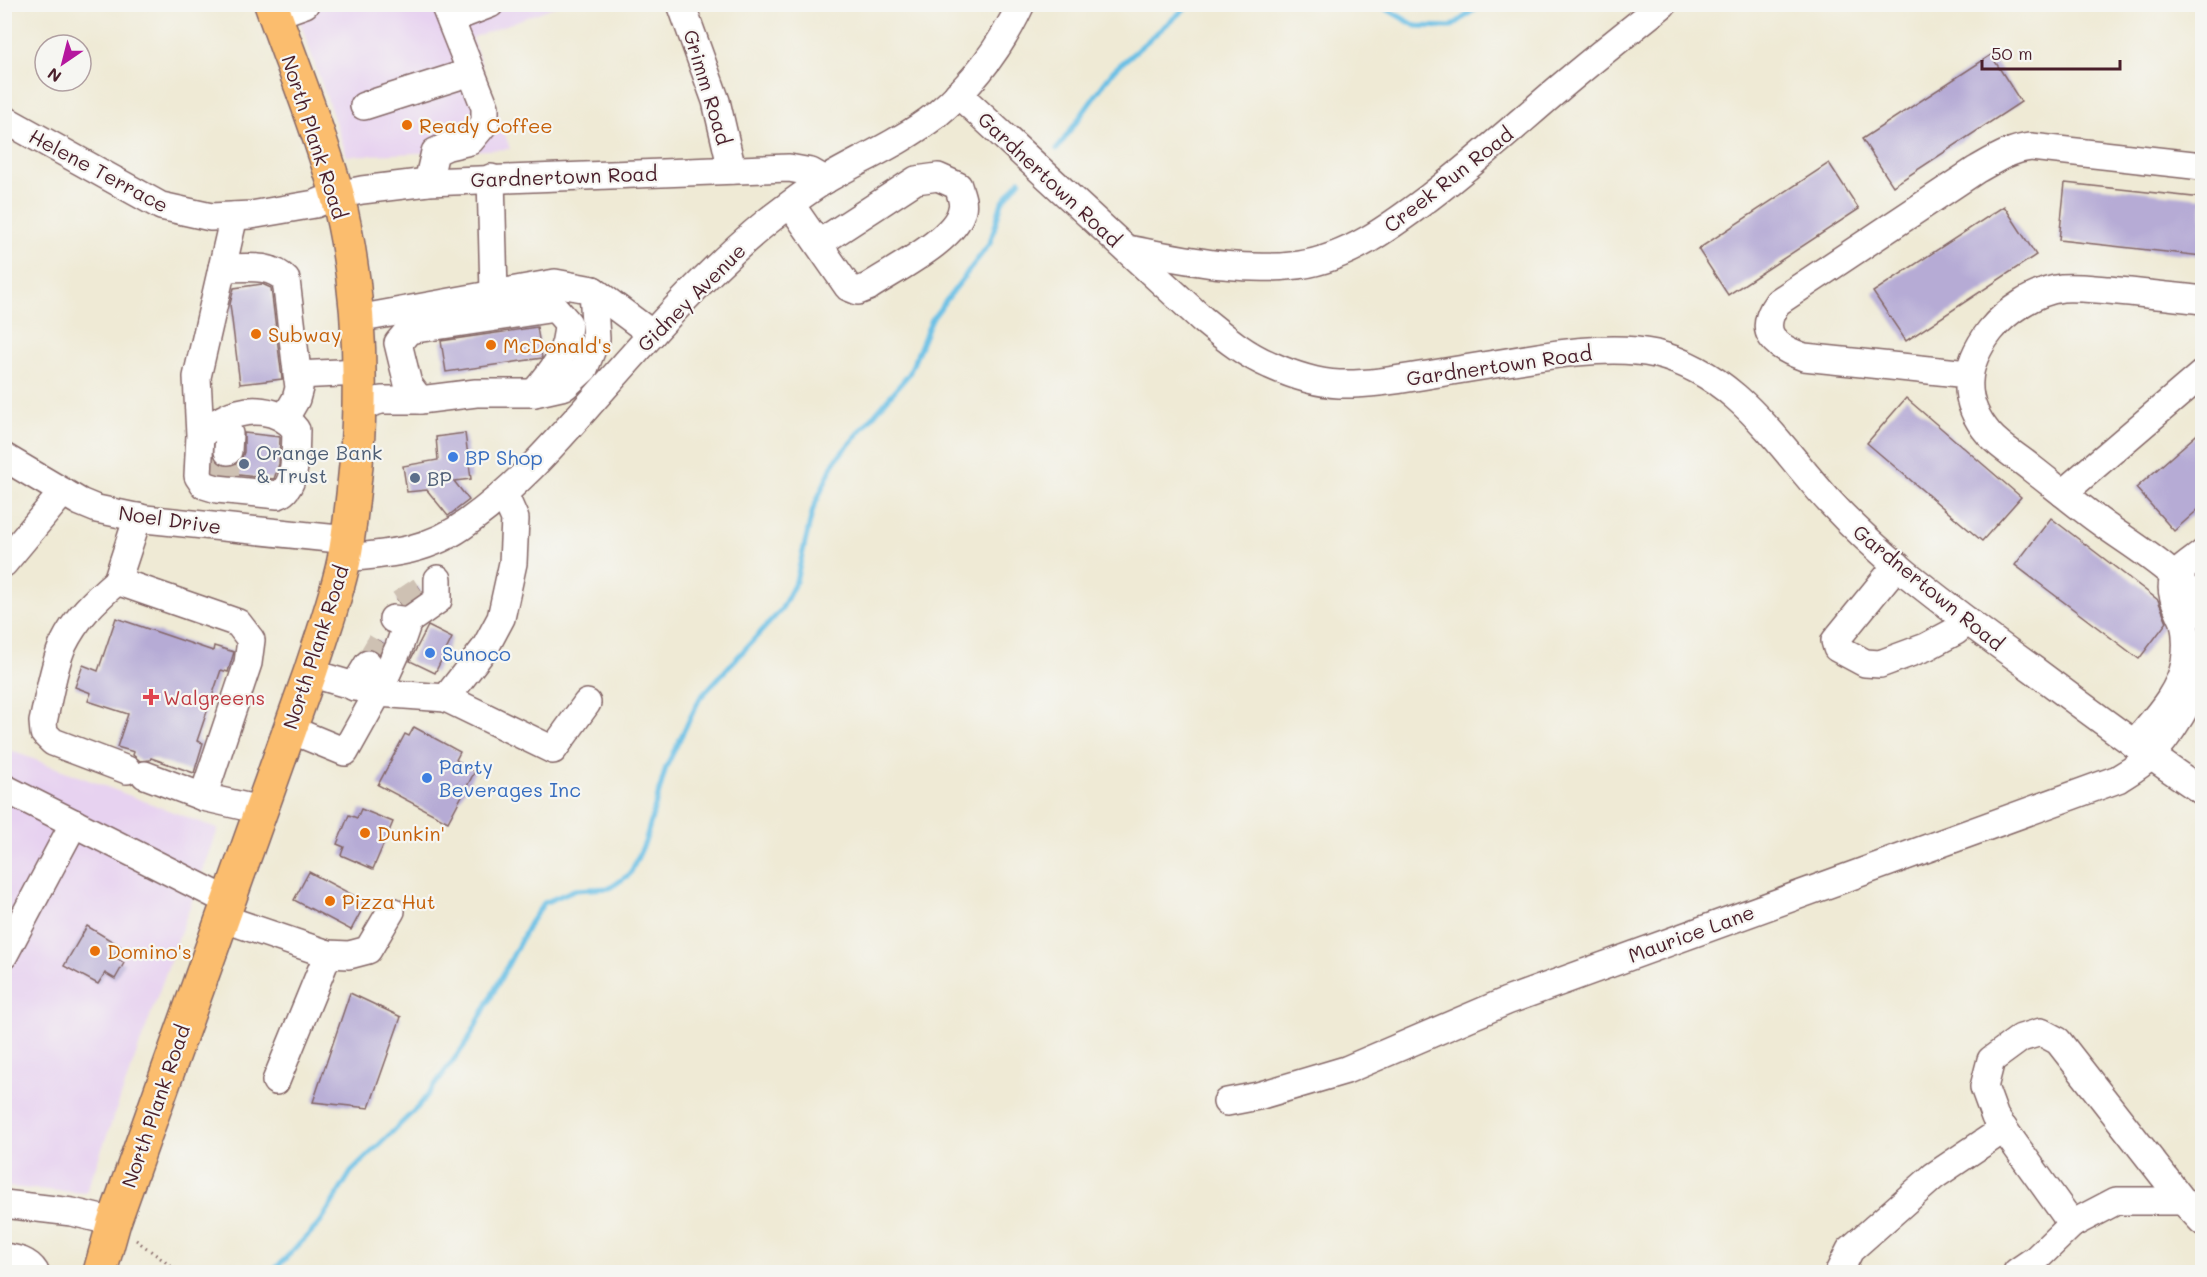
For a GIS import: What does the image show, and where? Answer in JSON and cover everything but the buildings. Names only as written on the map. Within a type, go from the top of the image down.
[{"type":"main road","name":"North Plank Road","points":[[100,1272],[114,1222],[310,673],[336,592],[346,549],[361,406],[353,272],[337,195],[319,135],[272,10]]},
{"type":"street","points":[[272,10],[305,4]]},
{"type":"street","points":[[428,182],[435,152],[448,146],[470,141],[485,123],[485,107],[448,12],[490,4]]},
{"type":"street","name":"Grimm Road","points":[[681,4],[716,100],[732,170]]},
{"type":"street","name":"Gidney Avenue","points":[[346,549],[396,553],[433,543],[467,524],[504,494],[552,448],[686,296],[768,221],[825,180],[903,136],[935,115],[958,94],[1001,42],[1021,4]]},
{"type":"street","name":"Creek Run Road","points":[[1127,249],[1223,266],[1262,267],[1300,265],[1343,253],[1389,228],[1462,172],[1564,84],[1663,4]]},
{"type":"street","points":[[364,106],[471,72]]},
{"type":"street","name":"Gardnertown Road","points":[[958,94],[1202,319],[1239,349],[1270,365],[1336,384],[1410,378],[1577,351],[1654,354],[1677,361],[1721,383],[1759,417],[1828,500],[1897,565],[1967,621],[2142,750],[2202,791]]},
{"type":"street","name":"Helene Terrace","points":[[4,119],[161,207],[211,217],[250,215],[315,204],[337,195]]},
{"type":"street","points":[[1968,374],[1804,357],[1777,344],[1770,334],[1768,322],[1778,302],[1976,170],[2020,148],[2031,147],[2202,166]]},
{"type":"street","name":"Gardnertown Road","points":[[337,195],[362,189],[491,178],[789,168],[810,172],[825,180]]},
{"type":"street","points":[[791,205],[818,244],[848,287],[858,291],[868,287],[944,237],[956,225],[963,206],[958,186],[938,177],[916,180],[818,244]]},
{"type":"street","points":[[491,178],[494,292]]},
{"type":"street","points":[[217,437],[197,377],[234,216]]},
{"type":"street","points":[[222,268],[262,268],[279,272],[286,280],[299,388],[296,399],[285,418]]},
{"type":"street","points":[[357,319],[494,292],[555,283],[593,290],[652,334]]},
{"type":"street","points":[[2201,606],[2175,577],[1989,435],[1976,414],[1970,398],[1968,374],[1976,351],[1994,326],[2029,300],[2048,292],[2062,288],[2088,289],[2202,300]]},
{"type":"street","points":[[361,406],[381,400],[420,400],[476,393],[534,393],[565,386],[584,369],[596,339],[593,290]]},
{"type":"street","points":[[420,400],[408,384],[398,343],[409,330],[555,308],[568,323],[567,338],[557,366],[534,393]]},
{"type":"street","points":[[297,375],[360,372]]},
{"type":"street","points":[[2063,493],[2202,374]]},
{"type":"street","points":[[248,411],[273,413],[285,418],[296,430],[292,483],[285,492],[278,495],[218,483],[204,485],[198,476],[217,437],[248,411]]},
{"type":"street","name":"Noel Drive","points":[[4,457],[80,502],[97,509],[138,517],[221,526],[346,549]]},
{"type":"street","points":[[218,483],[221,526]]},
{"type":"street","points":[[4,563],[63,492]]},
{"type":"street","points":[[446,698],[485,648],[501,618],[513,563],[515,519],[504,494]]},
{"type":"street","points":[[138,517],[117,581],[90,604],[61,647],[43,722],[44,733],[53,742],[203,797],[260,810]]},
{"type":"street","points":[[289,729],[345,752],[393,633],[433,543]]},
{"type":"street","points":[[2188,700],[2184,665],[2187,646],[2184,624],[2172,584],[2175,577],[2202,554]]},
{"type":"street","points":[[1897,565],[1836,641],[1837,648],[1865,663],[1880,664],[1926,647],[1956,631],[1967,621]]},
{"type":"street","points":[[117,581],[238,623],[251,640],[248,663],[203,797]]},
{"type":"street","points":[[393,633],[446,698],[553,750],[587,703]]},
{"type":"street","points":[[310,673],[393,633]]},
{"type":"street","points":[[2188,700],[2202,668]]},
{"type":"street","name":"Maurice Lane","points":[[1227,1102],[1258,1096],[1346,1070],[1507,1002],[2118,779],[2135,769],[2142,750],[2188,700]]},
{"type":"street","points":[[4,788],[74,823],[225,909],[328,954],[349,955],[368,950],[391,911]]},
{"type":"street","points":[[4,955],[74,823]]},
{"type":"street","points":[[276,1081],[328,954]]},
{"type":"street","points":[[2072,1224],[1995,1118],[1984,1088],[1991,1060],[2021,1038],[2041,1032],[2058,1041],[2183,1201],[2202,1221]]},
{"type":"street","points":[[1839,1272],[1850,1250],[1934,1176],[2004,1129]]},
{"type":"street","points":[[2017,1272],[2036,1259],[2072,1224],[2116,1201],[2183,1201]]},
{"type":"street","points":[[4,1204],[72,1212],[114,1222]]},
{"type":"street","points":[[4,1257],[21,1259],[35,1272]]},
{"type":"path","points":[[114,1222],[156,1257],[179,1272]]},
{"type":"shaded area","points":[[294,5],[559,5],[472,38],[510,149],[347,156]]},
{"type":"shaded area","points":[[4,748],[218,829],[86,1193],[5,1187]]},
{"type":"waterway","points":[[1057,149],[1113,71],[1190,4]]},
{"type":"waterway","points":[[1378,4],[1416,26],[1451,27],[1482,4]]},
{"type":"waterway","points":[[272,1272],[320,1223],[351,1172],[419,1106],[467,1042],[530,923],[544,903],[574,890],[610,888],[630,874],[645,842],[666,767],[700,698],[781,610],[796,581],[813,509],[834,462],[909,374],[932,319],[990,243],[1002,202],[1020,180]]},
{"type":"tunnel","points":[[225,478],[228,451]]},
{"type":"tunnel","points":[[400,604],[421,590]]},
{"type":"tunnel","points":[[368,664],[381,642]]},
{"type":"place","name":"Ready Coffee","points":[[407,125]]},
{"type":"place","name":"Subway","points":[[256,334]]},
{"type":"place","name":"McDonald's","points":[[491,345]]},
{"type":"place","name":"BP Shop","points":[[453,457]]},
{"type":"place","name":"Orange Bank & Trust","points":[[244,464]]},
{"type":"place","name":"BP","points":[[415,478]]},
{"type":"place","name":"Sunoco","points":[[430,653]]},
{"type":"place","name":"Walgreens","points":[[151,697]]},
{"type":"place","name":"Party Beverages Inc","points":[[427,778]]},
{"type":"place","name":"Dunkin'","points":[[365,833]]},
{"type":"place","name":"Pizza Hut","points":[[330,901]]},
{"type":"place","name":"Domino's","points":[[95,951]]}]
